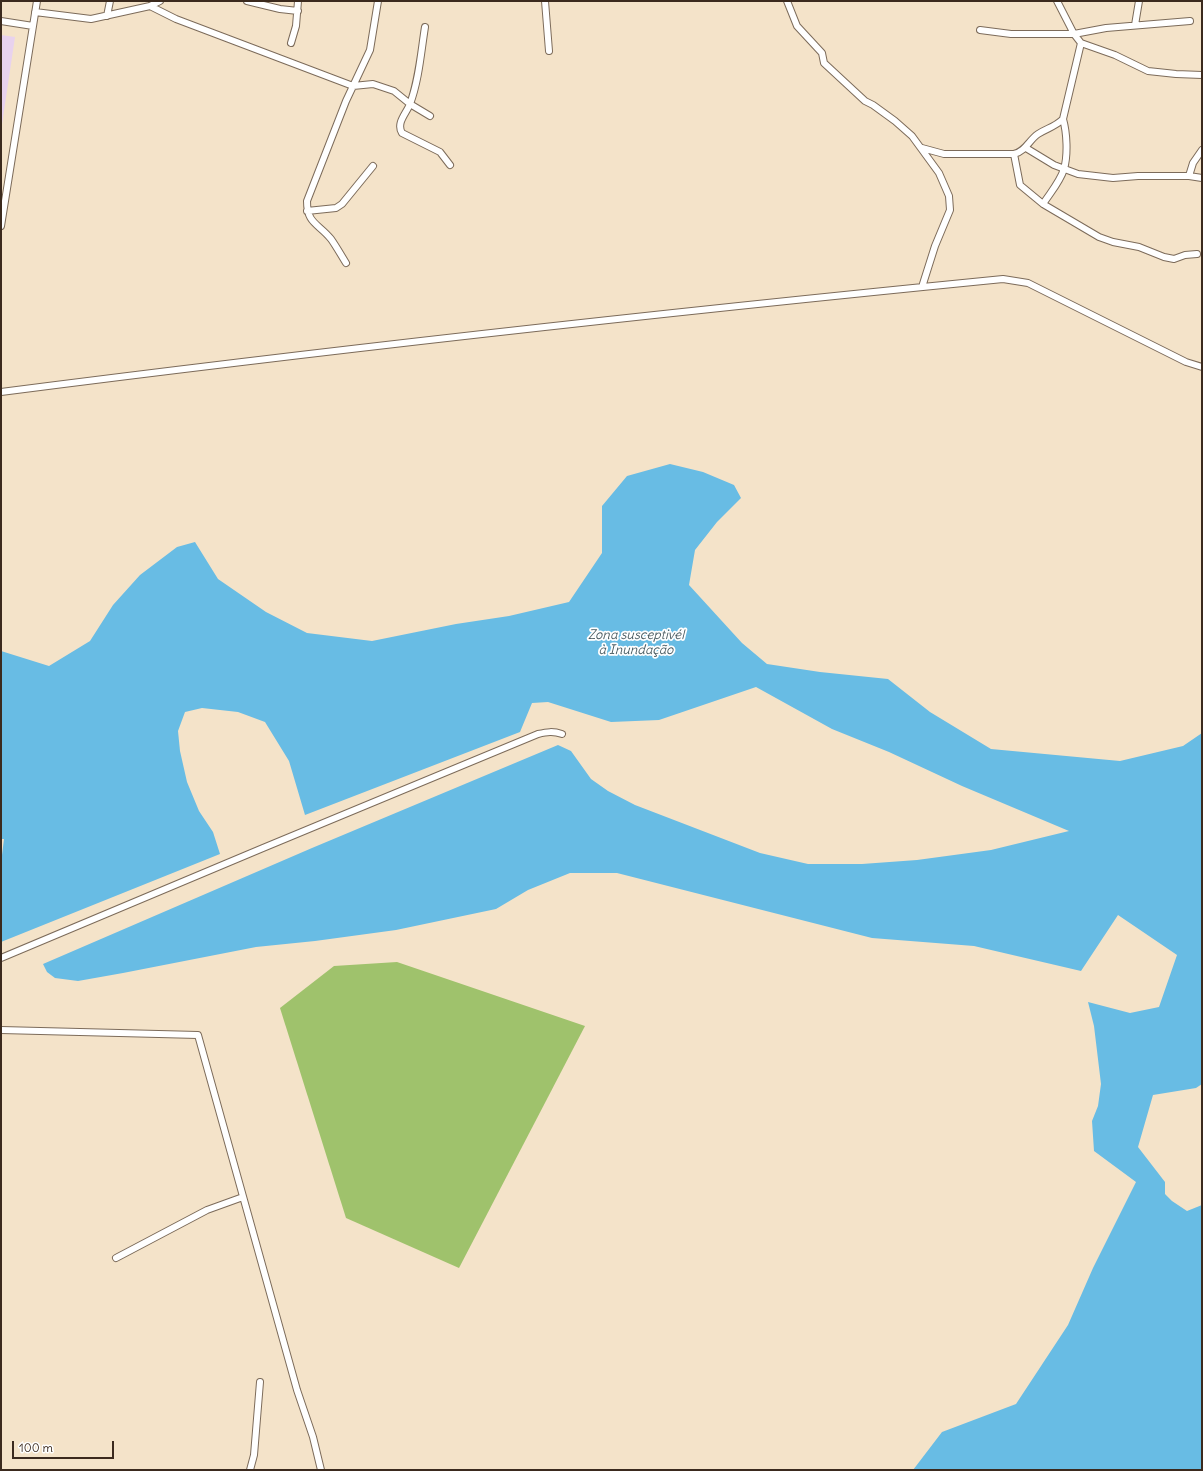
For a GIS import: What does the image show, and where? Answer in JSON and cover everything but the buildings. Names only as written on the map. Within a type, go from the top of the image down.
[{"type":"street","points":[[1,226],[37,1]]},
{"type":"street","points":[[107,16],[110,1]]},
{"type":"street","points":[[35,12],[90,19],[150,6],[160,1]]},
{"type":"street","points":[[247,1],[280,9],[298,11]]},
{"type":"street","points":[[291,42],[296,26],[298,1]]},
{"type":"street","points":[[346,263],[330,239],[310,218],[307,211],[307,201],[322,159],[372,43],[378,1]]},
{"type":"street","points":[[545,1],[549,51]]},
{"type":"street","points":[[787,1],[797,26],[822,54],[824,63],[865,101],[895,121],[912,136],[939,173],[949,196],[950,210],[922,287]]},
{"type":"street","points":[[1057,1],[1074,34],[1081,42],[1115,55],[1148,71],[1176,74],[1202,74]]},
{"type":"street","points":[[1135,25],[1139,1]]},
{"type":"street","points":[[150,6],[176,19],[353,86],[373,84],[394,91],[410,104],[430,116]]},
{"type":"street","points":[[1,20],[33,26]]},
{"type":"street","points":[[980,30],[1011,34],[1074,34],[1106,28],[1190,21]]},
{"type":"street","points":[[425,27],[410,104],[400,124],[400,129],[402,133],[440,152],[450,165]]},
{"type":"street","points":[[1043,204],[1059,181],[1064,168],[1066,131],[1063,119],[1081,42]]},
{"type":"street","points":[[922,148],[944,154],[1014,154],[1026,148],[1036,135],[1057,125],[1063,119]]},
{"type":"street","points":[[1026,148],[1054,165],[1078,174],[1113,178],[1138,176],[1189,176],[1202,178]]},
{"type":"street","points":[[1189,176],[1193,163],[1202,150]]},
{"type":"street","points":[[1014,154],[1020,185],[1043,204],[1099,237],[1113,242],[1139,247],[1164,257],[1174,259],[1185,254],[1197,254]]},
{"type":"street","points":[[307,211],[336,208],[342,204],[373,166]]},
{"type":"street","points":[[1,392],[248,360],[605,320],[1003,279],[1028,283],[1186,362],[1202,367]]},
{"type":"street","points":[[1,958],[538,734],[549,732],[562,734]]},
{"type":"street","points":[[1,1030],[198,1035],[297,1390],[313,1437],[321,1470]]},
{"type":"street","points":[[116,1258],[207,1210],[243,1197]]},
{"type":"street","points":[[250,1470],[254,1455],[260,1382]]},
{"type":"shaded area","points":[[1,35],[15,37],[1,131]]},
{"type":"green space","points":[[397,962],[585,1026],[459,1268],[346,1218],[280,1008],[334,966]]},
{"type":"water","name":"Zona susceptivél à Inundação","points":[[670,464],[703,472],[734,485],[741,498],[717,522],[695,550],[689,585],[742,643],[767,664],[820,672],[888,679],[930,712],[991,749],[1120,761],[1183,746],[1202,733],[1202,1084],[1196,1088],[1153,1095],[1138,1147],[1165,1182],[1165,1194],[1172,1201],[1187,1211],[1202,1205],[1202,1470],[913,1470],[942,1432],[1016,1404],[1068,1325],[1093,1268],[1136,1182],[1094,1151],[1092,1121],[1098,1106],[1101,1084],[1094,1026],[1088,1002],[1130,1013],[1159,1007],[1177,955],[1118,915],[1081,971],[974,946],[872,938],[617,873],[570,873],[528,890],[496,909],[396,930],[256,947],[78,981],[55,978],[47,972],[43,964],[312,848],[558,745],[571,751],[591,779],[608,791],[635,805],[760,853],[808,864],[862,864],[917,860],[991,850],[1069,831],[962,786],[889,752],[832,729],[756,687],[659,720],[611,722],[548,702],[532,703],[520,732],[305,815],[289,761],[265,722],[238,712],[202,708],[185,712],[178,731],[180,751],[187,782],[199,811],[213,832],[220,854],[1,942],[1,863],[4,839],[1,839],[1,651],[49,666],[90,641],[113,605],[140,575],[177,547],[195,542],[218,579],[266,612],[307,633],[372,641],[456,624],[509,616],[569,602],[602,553],[602,506],[627,476]]}]
